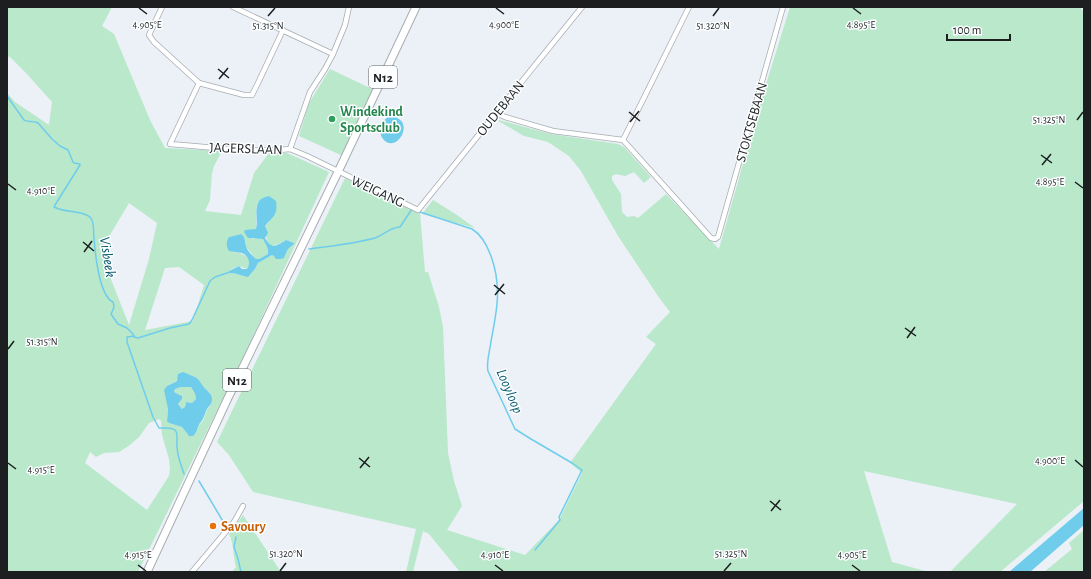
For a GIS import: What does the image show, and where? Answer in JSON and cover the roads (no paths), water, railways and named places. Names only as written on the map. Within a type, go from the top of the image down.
[{"type":"main road","name":"N12","points":[[147,572],[416,7]]},
{"type":"street","points":[[162,7],[149,35],[154,42],[199,83],[244,95],[252,95],[283,30]]},
{"type":"street","points":[[233,7],[333,54]]},
{"type":"street","points":[[290,149],[310,92],[326,69],[333,54],[345,25],[349,7]]},
{"type":"street","name":"OUDEBAAN","points":[[418,210],[582,7]]},
{"type":"street","points":[[496,113],[553,131],[622,140],[689,7]]},
{"type":"street","name":"STOKTSEBAAN","points":[[622,140],[711,238],[718,237],[784,7]]},
{"type":"street","name":"JAGERSLAAN","points":[[199,83],[170,144],[239,150],[290,149],[338,172]]},
{"type":"street","name":"WEIGANG","points":[[338,172],[418,210]]},
{"type":"street","points":[[192,572],[234,522],[243,506]]},
{"type":"water","points":[[389,116],[398,118],[403,123],[404,129],[402,135],[399,140],[394,143],[388,143],[383,139],[380,133],[382,123]]},
{"type":"water","points":[[269,196],[276,201],[276,213],[265,226],[268,233],[265,238],[274,246],[286,240],[294,244],[288,249],[284,258],[276,259],[272,255],[258,263],[248,277],[230,273],[229,271],[239,266],[242,269],[247,269],[249,263],[248,258],[244,254],[229,251],[227,241],[229,237],[241,234],[243,235],[247,250],[256,259],[268,254],[268,249],[263,239],[248,238],[244,232],[245,230],[256,229],[257,205],[263,198]]},
{"type":"water","points":[[183,372],[196,378],[212,398],[211,404],[207,409],[204,418],[193,436],[189,436],[182,427],[167,421],[168,409],[164,390],[167,386],[177,381],[178,374]],"holes":[[[181,387],[191,387],[196,399],[192,403],[186,402],[185,407],[182,409],[178,404],[182,399],[182,396],[174,392],[175,389]]]},
{"type":"water","points":[[1084,508],[1084,525],[1030,572],[1009,572]]},
{"type":"waterway","name":"Visbeek","points":[[7,96],[24,120],[38,123],[52,139],[60,146],[68,150],[74,163],[80,164],[54,207],[83,213],[92,219],[101,283],[108,298],[114,304],[111,314],[118,324],[127,328],[134,336],[127,337],[127,342],[153,417],[159,428],[172,428],[175,430],[179,460],[184,474]]},
{"type":"waterway","name":"Looyloop","points":[[309,249],[378,237],[393,228],[400,227],[412,209]]},
{"type":"waterway","name":"Looyloop","points":[[420,212],[472,229],[479,234],[484,241],[494,267],[497,288],[497,309],[488,360],[488,371],[515,429],[582,470],[559,517],[560,520],[535,550]]},
{"type":"waterway","name":"Looyloop","points":[[134,336],[138,338],[189,324],[210,281],[215,277],[230,272]]},
{"type":"waterway","name":"Visbeek","points":[[199,481],[224,523]]},
{"type":"waterway","name":"Visbeek","points":[[236,537],[234,547],[241,572]]},
{"type":"place","name":"Windekind Sportsclub","points":[[332,119]]},
{"type":"place","name":"Savoury","points":[[213,526]]}]
